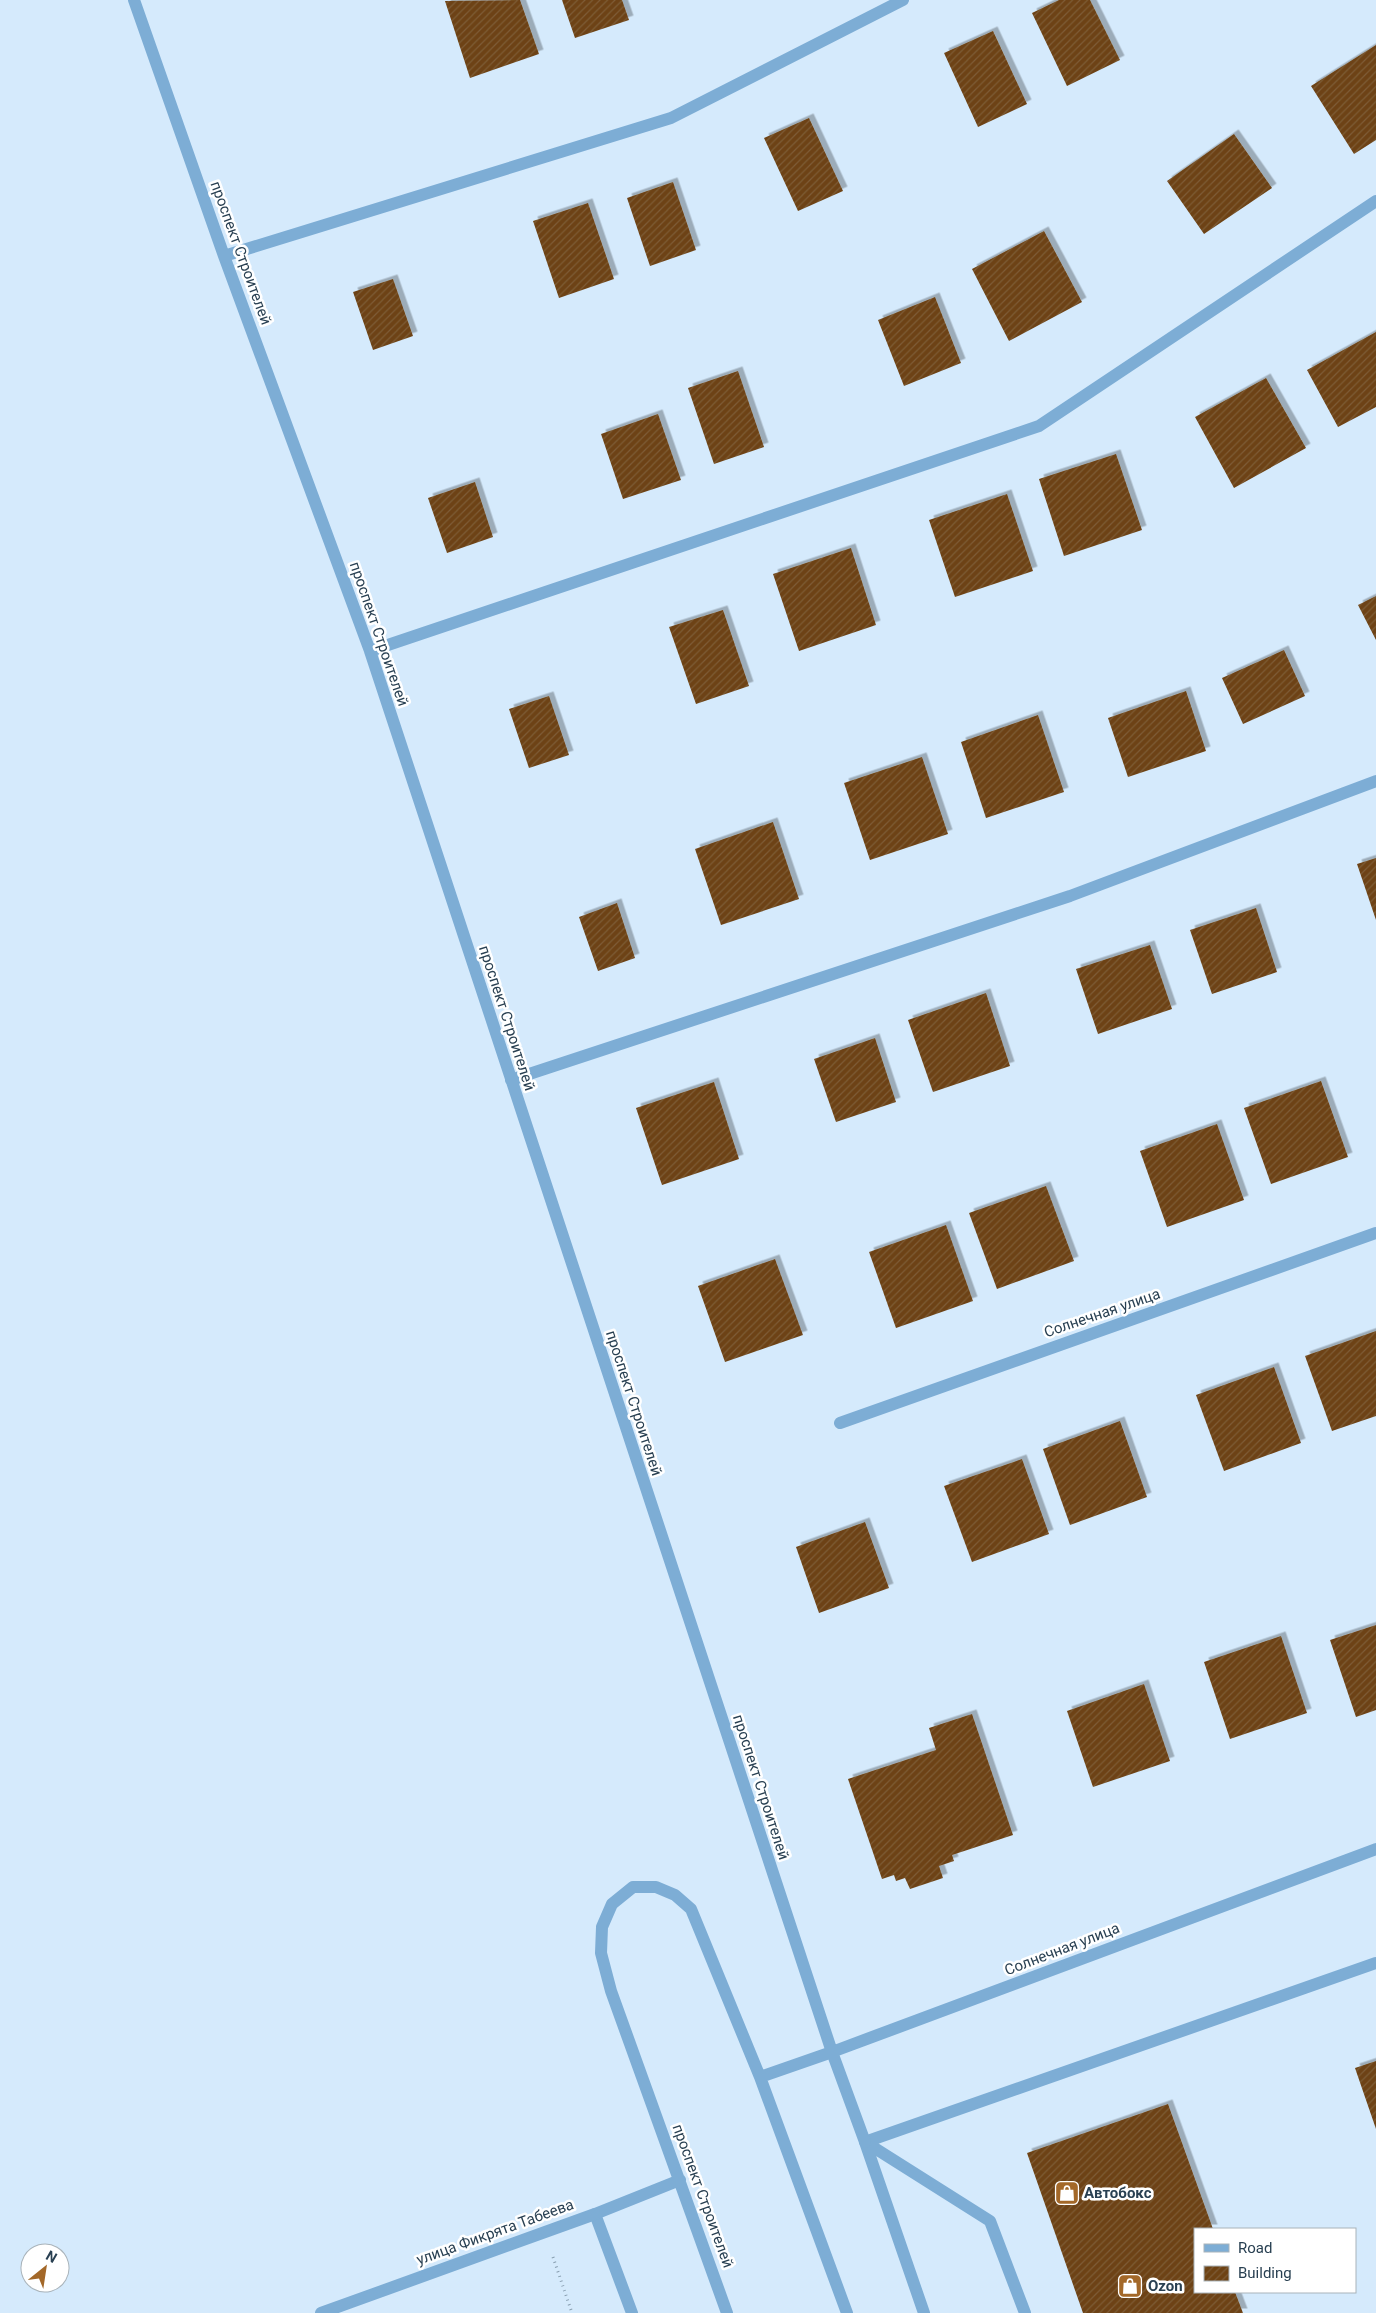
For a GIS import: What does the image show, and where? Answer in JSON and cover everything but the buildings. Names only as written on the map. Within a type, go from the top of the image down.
[{"type":"street","name":"проспект Строителей","points":[[134,0],[224,256],[370,651],[832,2052],[924,2313]]},
{"type":"street","points":[[224,256],[671,118],[903,0]]},
{"type":"street","points":[[370,651],[1039,426],[1376,201]]},
{"type":"street","points":[[511,1080],[1070,896],[1376,781]]},
{"type":"street","name":"Солнечная улица","points":[[840,1423],[1376,1233]]},
{"type":"street","name":"Солнечная улица","points":[[760,2077],[832,2052],[1376,1849]]},
{"type":"street","name":"проспект Строителей","points":[[727,2313],[611,1991],[602,1953],[602,1927],[612,1904],[633,1887],[656,1887],[675,1894],[691,1909],[760,2077],[847,2313]]},
{"type":"street","points":[[865,2142],[1376,1962]]},
{"type":"street","points":[[865,2142],[990,2221],[1025,2313]]},
{"type":"street","name":"улица Фикрята Табеева","points":[[321,2313],[595,2214],[680,2180]]},
{"type":"street","points":[[595,2214],[632,2313]]},
{"type":"path","points":[[544,2232],[572,2313]]},
{"type":"place","name":"Автобокс","points":[[1067,2193]]},
{"type":"place","name":"Ozon","points":[[1130,2286]]}]
